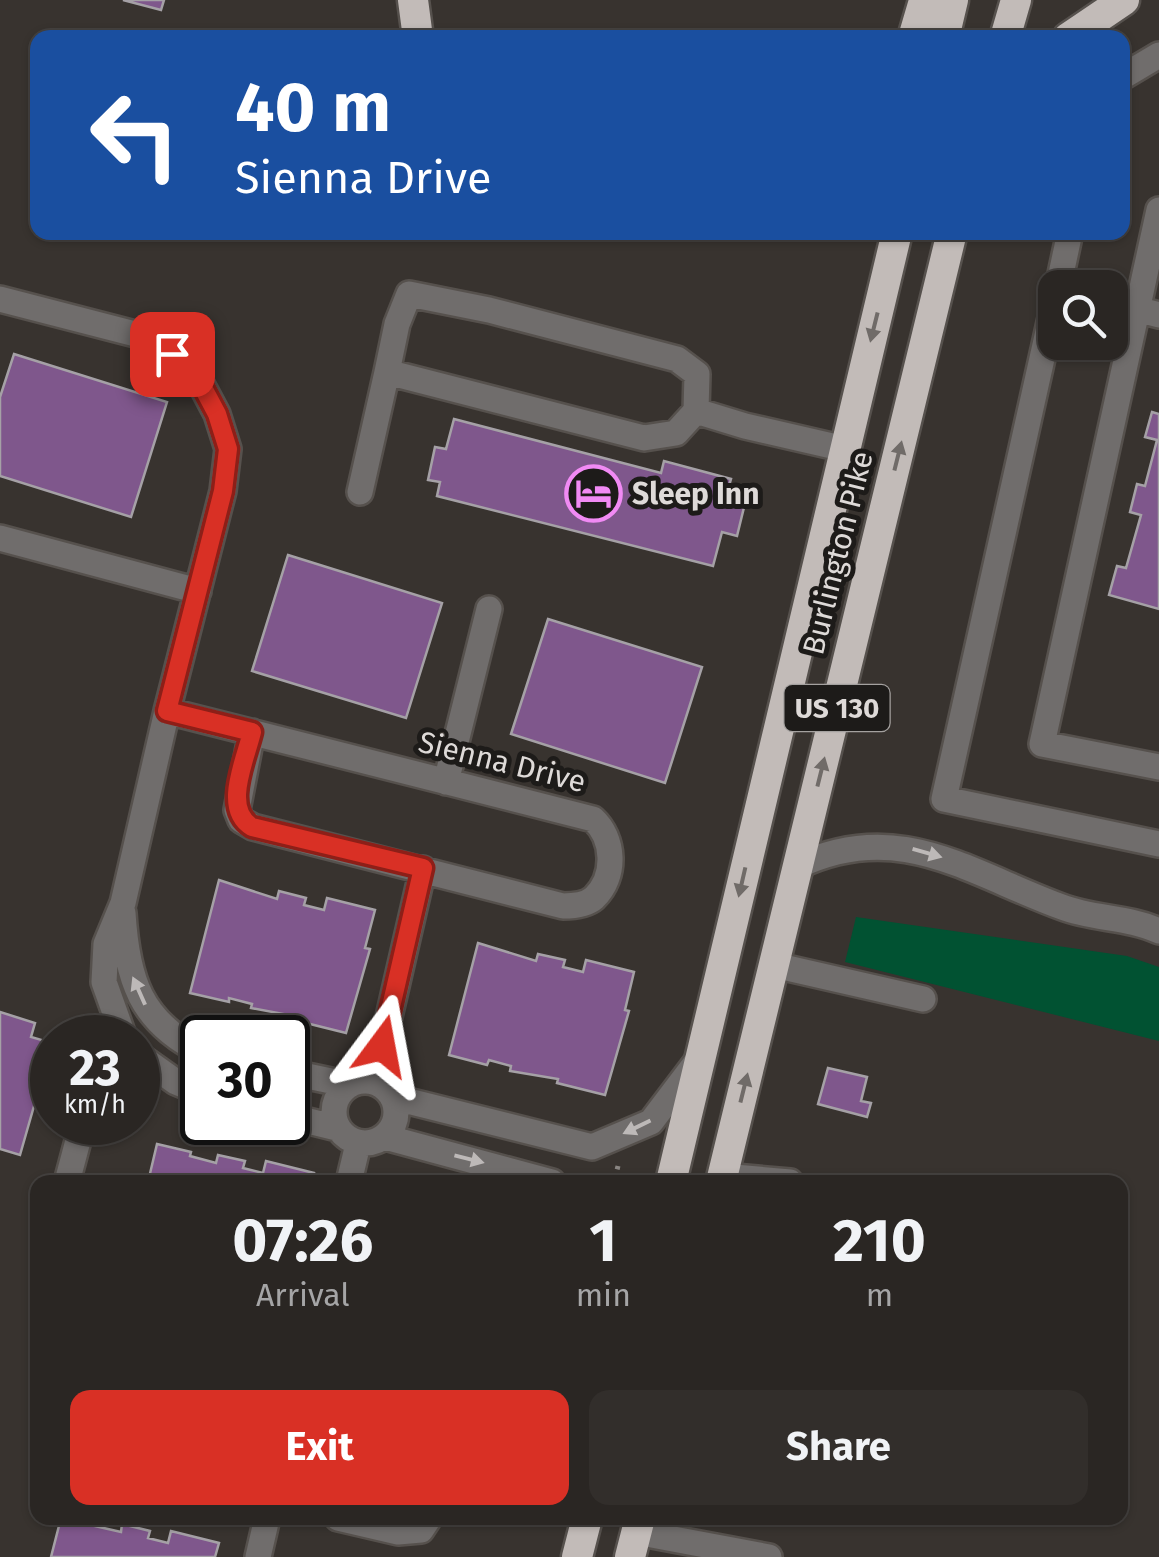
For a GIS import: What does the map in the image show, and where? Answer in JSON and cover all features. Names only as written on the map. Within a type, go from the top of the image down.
[{"type":"highway","points":[[413,0],[417,30]]},
{"type":"highway","points":[[915,30],[923,4],[928,0]]},
{"type":"highway","points":[[946,30],[953,0]]},
{"type":"highway","points":[[1007,30],[1016,0]]},
{"type":"highway","points":[[1080,30],[1124,0]]},
{"type":"highway","name":"Burlington Pike","points":[[673,1175],[895,240]]},
{"type":"highway","name":"Burlington Pike","points":[[723,1175],[950,240]]},
{"type":"highway","points":[[577,1557],[585,1525]]},
{"type":"street","points":[[1130,72],[1159,55]]},
{"type":"street","points":[[1159,211],[1148,312],[1042,744],[1159,767]]},
{"type":"street","points":[[1062,270],[1068,240]]},
{"type":"street","points":[[360,492],[397,324],[409,294],[489,310],[677,359],[697,374],[696,411],[676,433],[644,438],[387,372]]},
{"type":"street","points":[[0,299],[139,336],[172,354],[200,382],[217,414],[228,449],[223,491],[122,903],[106,944],[102,964],[114,1015]]},
{"type":"street","points":[[1042,360],[944,799],[1159,844]]},
{"type":"street","points":[[696,411],[845,448]]},
{"type":"street","points":[[0,538],[198,591]]},
{"type":"street","points":[[446,782],[488,609]]},
{"type":"street","name":"Sienna Drive","points":[[167,711],[252,732],[446,782],[592,818],[604,829],[611,844],[610,864],[593,899],[578,906],[563,906],[252,827],[241,820],[237,810],[252,732]]},
{"type":"street","points":[[798,866],[849,848],[904,847],[939,856],[1066,909],[1159,931]]},
{"type":"street","points":[[372,1088],[423,868]]},
{"type":"street","points":[[122,903],[128,963],[151,1015]]},
{"type":"street","points":[[774,965],[924,999]]},
{"type":"street","points":[[160,1026],[180,1041]]},
{"type":"street","points":[[310,1076],[372,1088],[592,1148],[651,1122],[701,1056]]},
{"type":"street","points":[[372,1088],[396,1111],[393,1126],[384,1137],[358,1144],[337,1128],[333,1111],[338,1096],[372,1088]]},
{"type":"street","points":[[310,1121],[337,1128]]},
{"type":"street","points":[[384,1137],[526,1175]]},
{"type":"street","points":[[351,1175],[358,1144]]},
{"type":"street","points":[[69,1175],[77,1145]]},
{"type":"street","points":[[258,1557],[265,1525]]},
{"type":"street","points":[[370,1525],[398,1532],[421,1530],[424,1525]]},
{"type":"street","points":[[635,1535],[694,1550],[769,1557]]},
{"type":"green space","points":[[856,917],[1127,956],[1159,967],[1159,1041],[845,962]]},
{"type":"building","points":[[123,0],[164,0],[161,10]]},
{"type":"building","points":[[14,354],[167,402],[131,517],[0,476],[0,397]]},
{"type":"building","points":[[1152,412],[1159,414],[1159,609],[1109,595],[1117,566],[1126,568],[1141,515],[1130,512],[1137,484],[1145,486],[1157,440],[1145,437]]},
{"type":"building","name":"Sleep Inn","points":[[454,419],[661,473],[664,461],[731,479],[729,486],[748,491],[737,536],[722,532],[713,566],[437,496],[440,482],[428,480],[435,447],[446,449]]},
{"type":"building","points":[[288,555],[442,603],[406,718],[252,671]]},
{"type":"building","points":[[548,619],[702,667],[665,783],[511,734]]},
{"type":"building","points":[[219,880],[277,899],[279,891],[306,898],[304,905],[324,910],[327,898],[375,910],[365,948],[370,949],[346,1033],[310,1024],[310,1015],[288,1015],[251,1008],[252,1004],[229,998],[229,1002],[190,993]]},
{"type":"building","points":[[478,943],[536,961],[538,954],[565,960],[563,967],[583,972],[586,960],[634,972],[625,1010],[629,1011],[605,1095],[557,1083],[558,1079],[510,1071],[511,1066],[489,1060],[487,1065],[449,1055]]},
{"type":"building","points":[[0,1012],[30,1021],[30,1120],[20,1155],[0,1149]]},
{"type":"building","points":[[828,1068],[867,1077],[861,1101],[871,1103],[867,1117],[818,1104]]},
{"type":"building","points":[[160,1145],[216,1163],[218,1155],[245,1161],[243,1168],[263,1173],[266,1161],[314,1175],[150,1175]]},
{"type":"building","points":[[59,1525],[95,1525],[121,1532],[122,1525],[126,1525],[150,1531],[148,1538],[168,1543],[171,1531],[219,1543],[215,1557],[51,1557]]},
{"type":"place","name":"Sleep Inn","points":[[593,494]]},
{"type":"route","points":[[172,354],[200,382],[217,414],[228,449],[223,491],[167,711],[252,732],[237,810],[241,820],[252,827],[423,868],[382,1046]]}]
